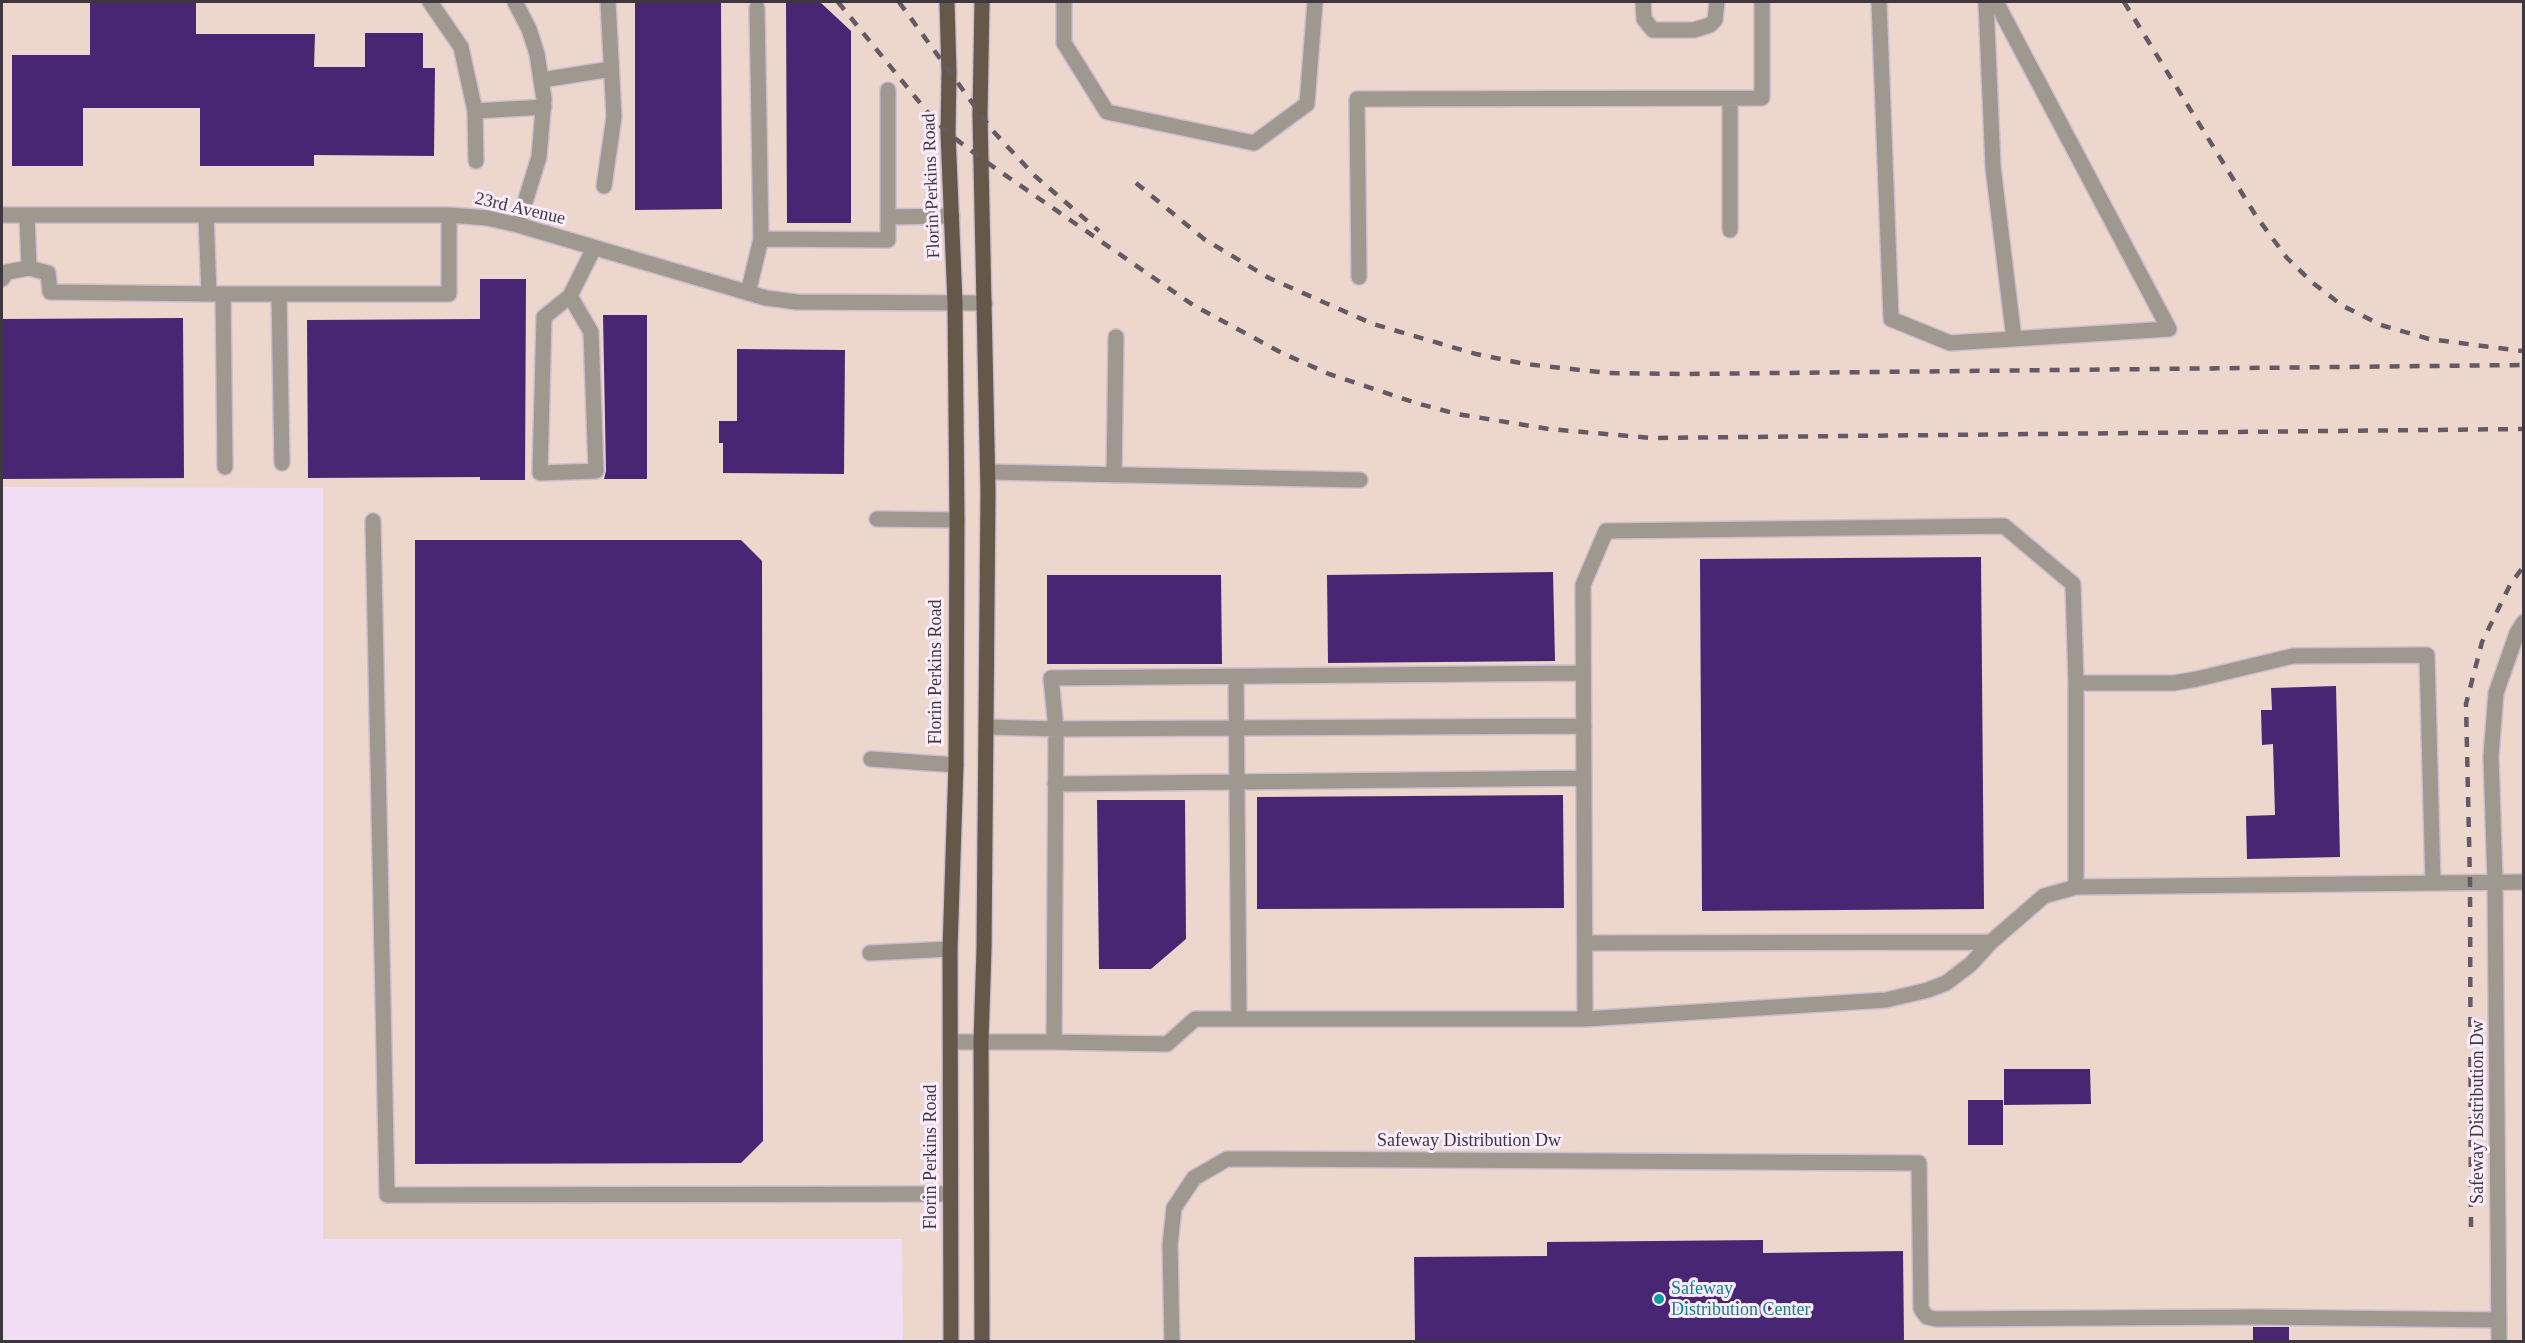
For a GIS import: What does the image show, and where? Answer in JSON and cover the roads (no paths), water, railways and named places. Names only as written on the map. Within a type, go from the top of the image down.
[{"type":"main road","name":"Florin Perkins Road","points":[[947,2],[955,303],[957,520],[956,765],[950,949],[951,1341]]},
{"type":"main road","points":[[981,1341],[981,1042],[987,727],[988,472],[981,115],[982,2]]},
{"type":"street","points":[[430,2],[461,47],[475,111],[476,161]]},
{"type":"street","points":[[515,2],[531,37],[542,80],[544,107],[539,157],[518,225]]},
{"type":"street","points":[[604,186],[614,117],[608,2]]},
{"type":"street","points":[[1064,2],[1064,43],[1107,112],[1254,143],[1307,104],[1315,2]]},
{"type":"street","points":[[1643,2],[1644,19],[1650,29],[1694,30],[1710,25],[1715,20],[1716,2]]},
{"type":"street","points":[[1359,277],[1357,99],[1762,99],[1762,2]]},
{"type":"street","points":[[1879,2],[1891,319],[1950,343],[2169,329],[1996,2]]},
{"type":"street","points":[[1986,2],[1993,167],[2014,339]]},
{"type":"street","points":[[748,294],[761,239],[757,8]]},
{"type":"street","points":[[542,80],[611,69]]},
{"type":"street","points":[[761,239],[888,240],[888,90]]},
{"type":"street","points":[[1730,99],[1730,230]]},
{"type":"street","points":[[475,111],[544,107]]},
{"type":"street","name":"23rd Avenue","points":[[2,215],[449,215],[487,218],[518,225],[748,294],[797,302],[985,303]]},
{"type":"street","points":[[27,215],[29,268]]},
{"type":"street","points":[[206,215],[216,294],[225,467]]},
{"type":"street","points":[[2,279],[7,272],[29,268],[48,273],[50,292],[449,294],[449,215]]},
{"type":"street","points":[[888,217],[952,216]]},
{"type":"street","points":[[570,296],[591,332],[596,471],[540,473],[544,317],[570,296],[594,248]]},
{"type":"street","points":[[279,294],[282,463]]},
{"type":"street","points":[[1114,475],[1116,337]]},
{"type":"street","points":[[988,472],[1360,480]]},
{"type":"street","points":[[878,519],[957,520]]},
{"type":"street","points":[[373,521],[387,1195],[950,1194]]},
{"type":"street","points":[[1585,1018],[1582,585],[1606,531],[2004,526],[2073,584],[2076,683],[2076,887]]},
{"type":"street","name":"Safeway Distribution Dw","points":[[2499,1341],[2492,756],[2496,693],[2523,622]]},
{"type":"street","points":[[2076,683],[2174,682],[2197,679],[2293,656],[2427,655],[2433,883]]},
{"type":"street","points":[[1053,1042],[1056,729],[1051,678],[1583,674]]},
{"type":"street","points":[[1236,677],[1239,1019]]},
{"type":"street","points":[[987,727],[1056,729],[1584,726]]},
{"type":"street","points":[[871,759],[956,765]]},
{"type":"street","points":[[1055,784],[1584,778]]},
{"type":"street","points":[[951,1042],[1167,1044],[1195,1019],[1585,1018],[1886,1000],[1928,990],[1958,974],[2044,896],[2076,887],[2523,882]]},
{"type":"street","points":[[1585,943],[1991,942]]},
{"type":"street","points":[[870,953],[950,949]]},
{"type":"street","name":"Safeway Distribution Dw","points":[[1172,1341],[1170,1245],[1174,1208],[1194,1178],[1227,1159],[1919,1163],[1922,1309],[1927,1317],[1936,1319],[2256,1317],[2499,1320]]},
{"type":"railway","points":[[838,2],[929,114],[948,133],[1193,305],[1282,353],[1329,374],[1457,414],[1549,429],[1651,438],[2524,429]]},
{"type":"railway","points":[[899,2],[992,130],[1035,176],[1099,231]]},
{"type":"railway","points":[[2124,2],[2256,216],[2287,258],[2313,283],[2343,306],[2381,325],[2429,339],[2522,351]]},
{"type":"railway","points":[[1136,183],[1204,239],[1269,278],[1373,324],[1476,354],[1525,364],[1608,373],[1687,374],[2524,365]]},
{"type":"railway","points":[[2471,1227],[2470,882],[2466,704],[2482,642],[2511,583],[2524,566]]},
{"type":"place","name":"Safeway Distribution Center","points":[[1659,1299]]}]
